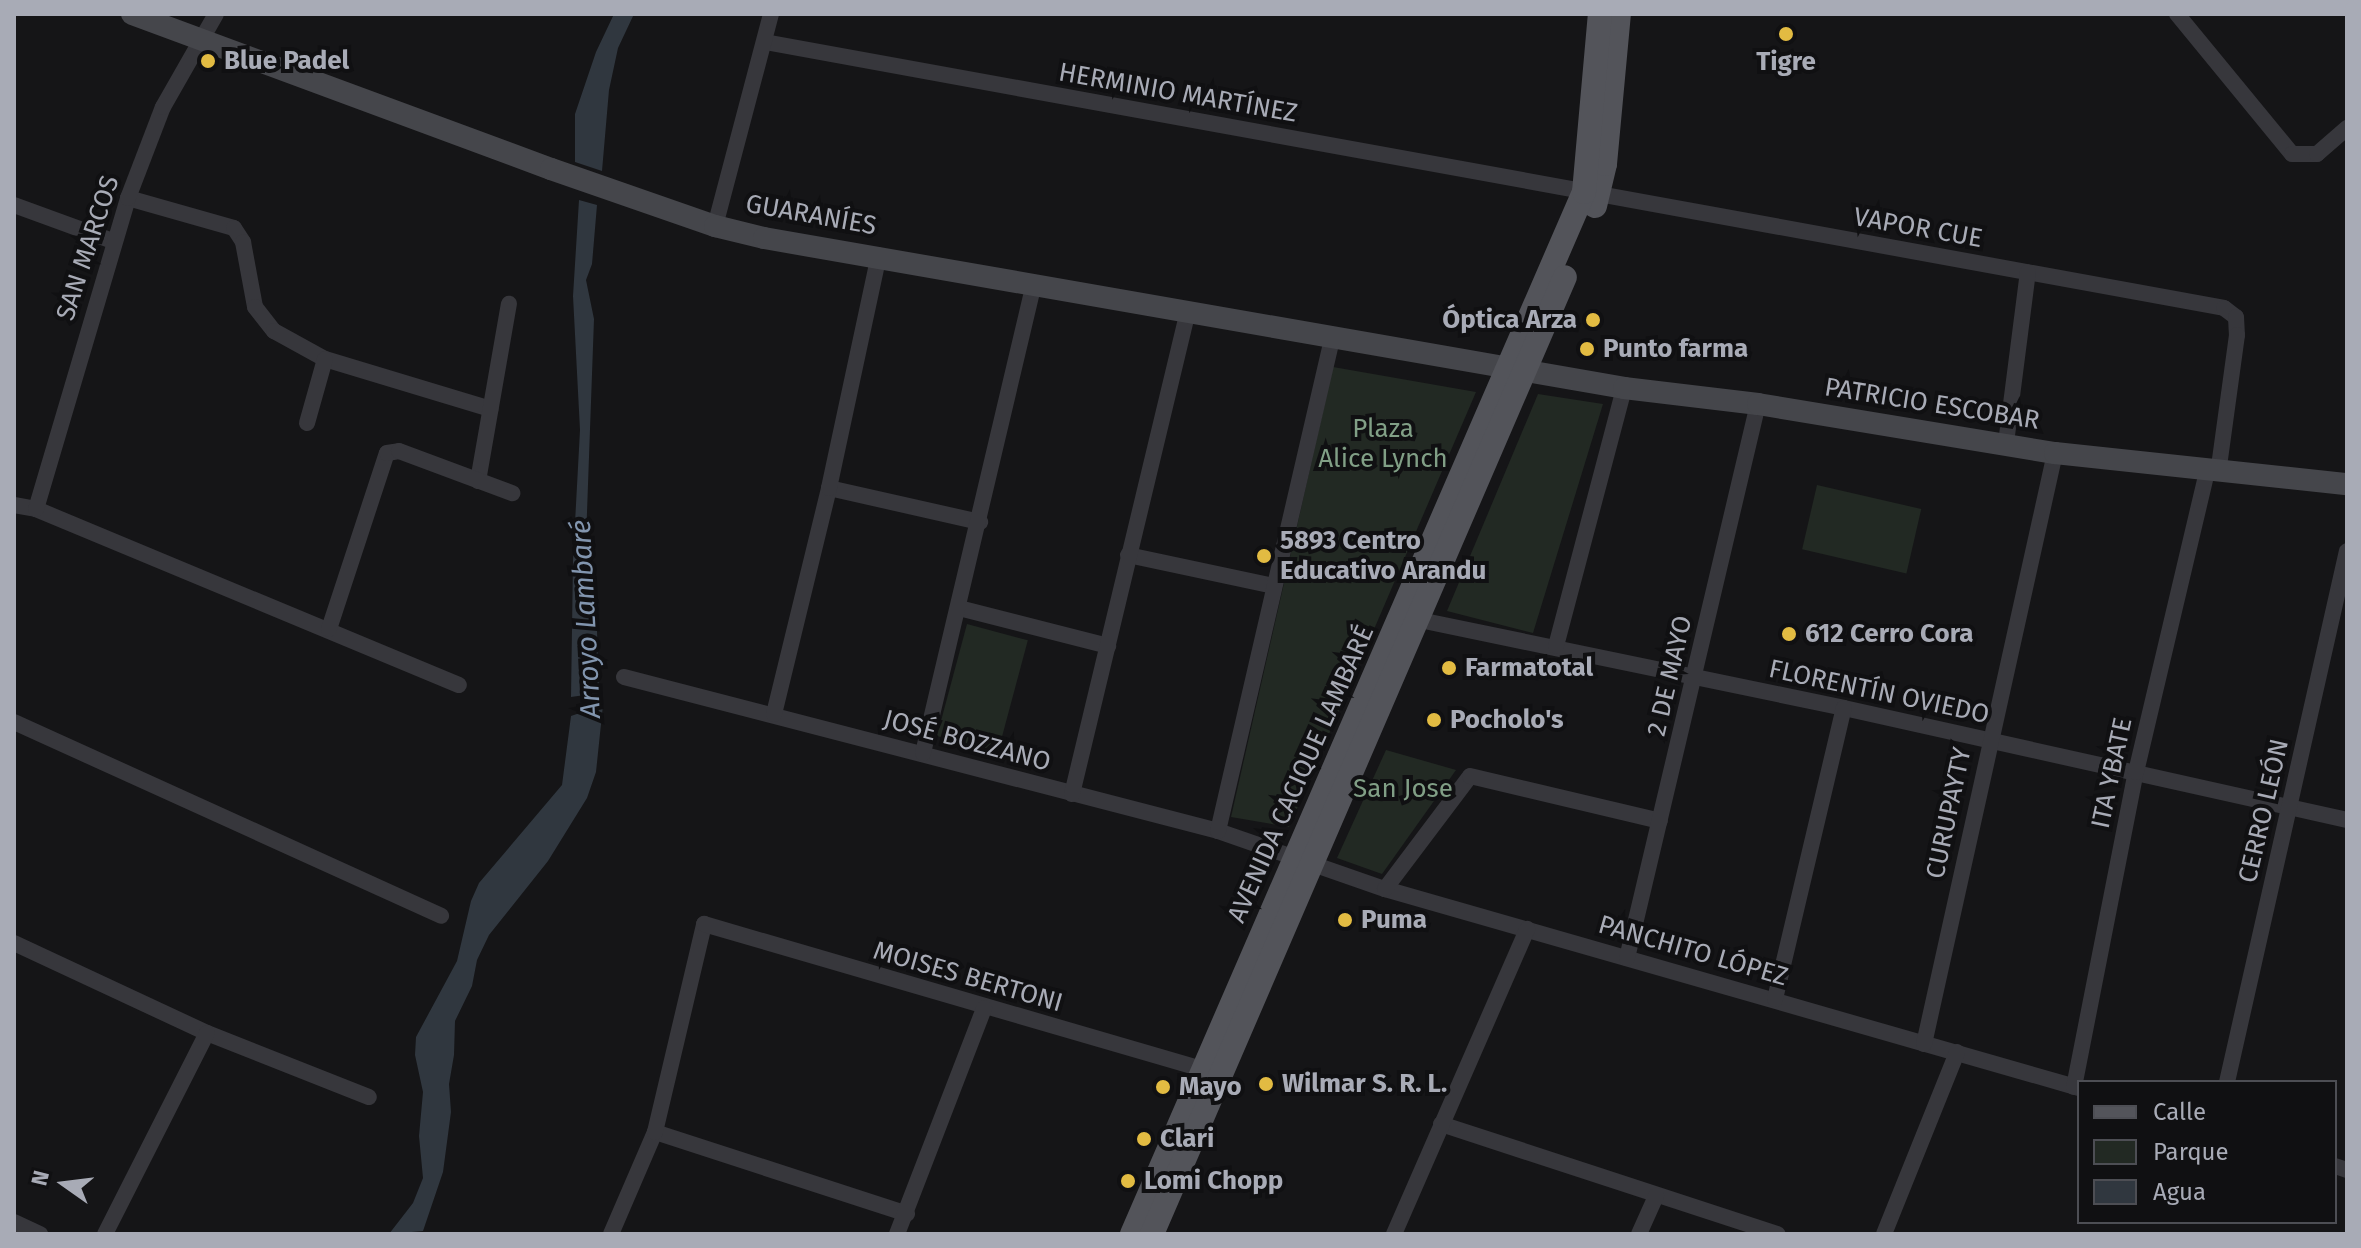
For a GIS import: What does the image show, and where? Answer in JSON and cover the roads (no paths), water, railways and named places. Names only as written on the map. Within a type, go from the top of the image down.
[{"type":"main road","name":"AVENIDA CACIQUE LAMBARÉ","points":[[1592,193],[1600,14]]},
{"type":"main road","name":"AVENIDA CACIQUE LAMBARÉ","points":[[1132,1234],[1212,1072],[1592,193],[1619,14]]},
{"type":"main road","name":"AVENIDA CACIQUE LAMBARÉ","points":[[1152,1234],[1212,1072]]},
{"type":"street","name":"GUARANÍES","points":[[132,14],[551,169],[715,226],[764,238],[879,255],[1518,368]]},
{"type":"street","name":"SAN MARCOS","points":[[36,509],[128,198],[163,107],[216,14]]},
{"type":"street","points":[[715,226],[771,14]]},
{"type":"street","points":[[2177,14],[2286,149],[2300,156],[2317,154],[2347,128]]},
{"type":"street","name":"HERMINIO MARTÍNEZ","points":[[765,42],[1592,193]]},
{"type":"street","name":"VAPOR CUE","points":[[1592,193],[2224,308],[2238,322]]},
{"type":"street","points":[[128,198],[234,228],[243,242],[255,307],[274,331],[325,359],[491,409]]},
{"type":"street","points":[[14,205],[113,241]]},
{"type":"street","points":[[774,714],[829,488],[879,255]]},
{"type":"street","points":[[2006,443],[2028,272]]},
{"type":"street","points":[[923,753],[1034,283]]},
{"type":"street","points":[[478,481],[509,304]]},
{"type":"street","points":[[1072,794],[1188,312]]},
{"type":"street","name":"ITA YBATE","points":[[2078,1080],[2136,772],[2212,472],[2238,322]]},
{"type":"street","points":[[1218,831],[1333,335]]},
{"type":"street","points":[[307,423],[325,359]]},
{"type":"street","name":"PATRICIO ESCOBAR","points":[[1518,368],[1624,388],[1758,404],[2055,453],[2347,484]]},
{"type":"street","points":[[1556,646],[1624,388]]},
{"type":"street","name":"2 DE MAYO","points":[[1627,958],[1758,404]]},
{"type":"street","points":[[329,629],[387,453],[399,451],[512,493]]},
{"type":"street","name":"CURUPAYTY","points":[[1924,1044],[2055,453]]},
{"type":"street","points":[[829,488],[980,522]]},
{"type":"street","points":[[14,505],[36,509],[459,685]]},
{"type":"street","name":"CERRO LEÓN","points":[[2227,1080],[2347,551]]},
{"type":"street","points":[[1128,555],[1274,586]]},
{"type":"street","points":[[959,608],[1108,646]]},
{"type":"street","name":"FLORENTÍN OVIEDO","points":[[1410,618],[1844,708],[2347,820]]},
{"type":"street","name":"JOSÉ BOZZANO","points":[[624,677],[1218,831],[1304,861]]},
{"type":"street","points":[[1775,999],[1844,708]]},
{"type":"street","points":[[14,722],[441,916]]},
{"type":"street","points":[[1385,889],[1470,776],[1660,821]]},
{"type":"street","name":"PANCHITO LÓPEZ","points":[[1304,861],[1385,889],[2076,1088]]},
{"type":"street","name":"MOISES BERTONI","points":[[655,1132],[704,924],[1212,1072]]},
{"type":"street","points":[[1394,1234],[1527,929]]},
{"type":"street","points":[[14,943],[207,1033],[369,1097]]},
{"type":"street","points":[[897,1234],[984,1008]]},
{"type":"street","points":[[105,1234],[207,1033]]},
{"type":"street","points":[[1884,1234],[1957,1052]]},
{"type":"street","points":[[1441,1124],[1777,1234]]},
{"type":"street","points":[[611,1234],[655,1132],[907,1214]]},
{"type":"street","points":[[1639,1234],[1656,1196]]},
{"type":"street","points":[[14,1222],[40,1234]]},
{"type":"water","points":[[614,14],[634,14],[618,48],[609,90],[602,171],[575,162],[575,114],[596,52]]},
{"type":"water","points":[[579,200],[597,205],[592,264],[586,280],[594,319],[586,540],[596,600],[599,693],[571,697],[573,560],[580,430],[573,296]]},
{"type":"water","points":[[603,705],[596,772],[587,798],[548,861],[489,935],[477,960],[472,986],[455,1021],[449,1084],[451,1112],[443,1172],[423,1231],[389,1234],[413,1203],[423,1178],[419,1136],[423,1092],[415,1055],[416,1037],[457,961],[471,901],[479,883],[562,785],[571,716]]},
{"type":"waterway","name":"Arroyo Lambaré","points":[[590,689],[591,714]]},
{"type":"place","name":"Tigre","points":[[1786,34]]},
{"type":"place","name":"Blue Padel","points":[[208,61]]},
{"type":"place","name":"Óptica Arza","points":[[1593,320]]},
{"type":"place","name":"Punto farma","points":[[1587,349]]},
{"type":"place","name":"5893 Centro Educativo Arandu","points":[[1264,556]]},
{"type":"place","name":"612 Cerro Cora","points":[[1789,634]]},
{"type":"place","name":"Farmatotal","points":[[1449,668]]},
{"type":"place","name":"Pocholo's","points":[[1434,720]]},
{"type":"place","name":"Puma","points":[[1345,920]]},
{"type":"place","name":"Wilmar S. R. L.","points":[[1266,1084]]},
{"type":"place","name":"Mayo","points":[[1163,1087]]},
{"type":"place","name":"Clari","points":[[1144,1139]]},
{"type":"place","name":"Lomi Chopp","points":[[1128,1181]]},
{"type":"park label","name":"Plaza Alice Lynch","points":[[1383,444]]},
{"type":"park label","name":"San Jose","points":[[1403,789]]}]
